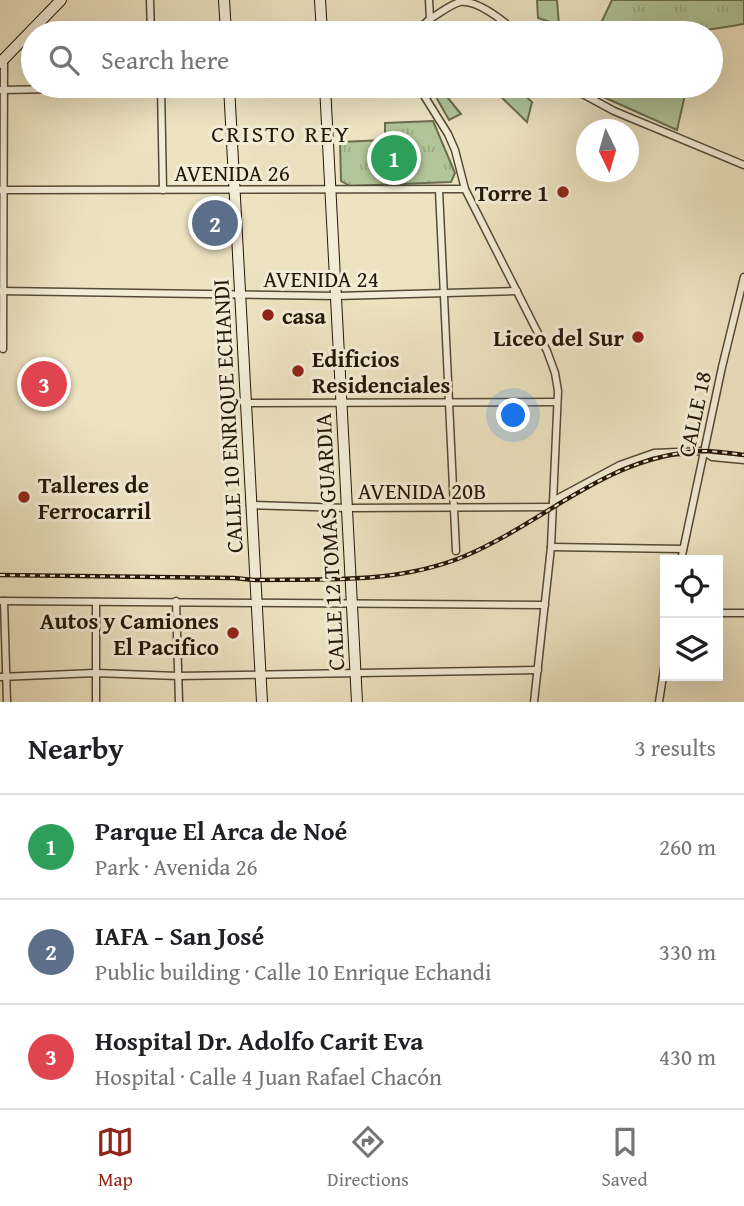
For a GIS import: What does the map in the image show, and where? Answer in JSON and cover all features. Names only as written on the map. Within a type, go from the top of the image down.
[{"type":"street","points":[[41,21],[61,0]]},
{"type":"street","points":[[150,0],[151,21]]},
{"type":"street","points":[[224,0],[225,21]]},
{"type":"street","points":[[320,0],[321,21]]},
{"type":"street","points":[[429,0],[430,19]]},
{"type":"street","points":[[428,21],[457,3],[470,2],[480,5],[501,21]]},
{"type":"street","points":[[3,349],[1,61],[21,42]]},
{"type":"street","points":[[2,90],[21,90]]},
{"type":"street","points":[[157,98],[163,190]]},
{"type":"street","name":"CALLE 10 ENRIQUE ECHANDI","points":[[231,98],[262,702]]},
{"type":"street","name":"CALLE 12 TOMÁS GUARDIA","points":[[326,98],[358,702]]},
{"type":"street","points":[[426,98],[448,134],[465,189],[547,351],[555,373],[557,402],[551,547],[534,702]]},
{"type":"street","points":[[590,98],[614,111],[744,165]]},
{"type":"street","name":"AVENIDA 26","points":[[2,190],[465,189]]},
{"type":"street","points":[[439,190],[456,551]]},
{"type":"street","name":"CALLE 18","points":[[682,555],[744,277]]},
{"type":"street","name":"AVENIDA 24","points":[[2,291],[336,296],[517,291]]},
{"type":"street","points":[[245,402],[557,402]]},
{"type":"street","points":[[552,504],[601,474],[641,456],[668,451],[703,451],[712,457],[744,460]]},
{"type":"street","name":"AVENIDA 20B","points":[[250,506],[347,508],[552,504]]},
{"type":"street","points":[[551,547],[683,549]]},
{"type":"street","points":[[6,702],[2,601],[545,605]]},
{"type":"street","points":[[96,601],[96,702]]},
{"type":"street","points":[[176,601],[179,702]]},
{"type":"street","points":[[723,612],[744,613]]},
{"type":"street","points":[[3,677],[96,673],[178,676],[538,670]]},
{"type":"street","points":[[659,702],[662,681]]},
{"type":"green space","points":[[537,0],[557,0],[559,21],[538,18]]},
{"type":"green space","points":[[612,0],[744,0],[744,24],[723,28],[723,21],[602,21]]},
{"type":"green space","points":[[437,98],[448,98],[461,114],[449,120]]},
{"type":"green space","points":[[502,98],[528,98],[532,102],[527,122]]},
{"type":"green space","points":[[606,98],[684,98],[677,130]]},
{"type":"green space","points":[[433,121],[455,173],[451,182],[350,186],[341,181],[340,142],[385,140],[385,123]]},
{"type":"railway","points":[[0,575],[254,580],[388,576],[440,565],[465,556],[495,542],[578,492],[636,465],[667,456],[701,451],[744,455]]},
{"type":"place","name":"Parque El Arca de Noé","points":[[394,158]]},
{"type":"place","name":"Torre 1","points":[[563,192]]},
{"type":"place","name":"IAFA - San José","points":[[215,223]]},
{"type":"place","name":"casa","points":[[268,315]]},
{"type":"place","name":"Liceo del Sur","points":[[638,337]]},
{"type":"place","name":"Edificios Residenciales","points":[[298,371]]},
{"type":"place","name":"Hospital Dr. Adolfo Carit Eva","points":[[44,384]]},
{"type":"place","name":"Talleres de Ferrocarril","points":[[24,497]]},
{"type":"place","name":"Autos y Camiones El Pacifico","points":[[233,633]]},
{"type":"district","name":"CRISTO REY","points":[[281,133]]}]
